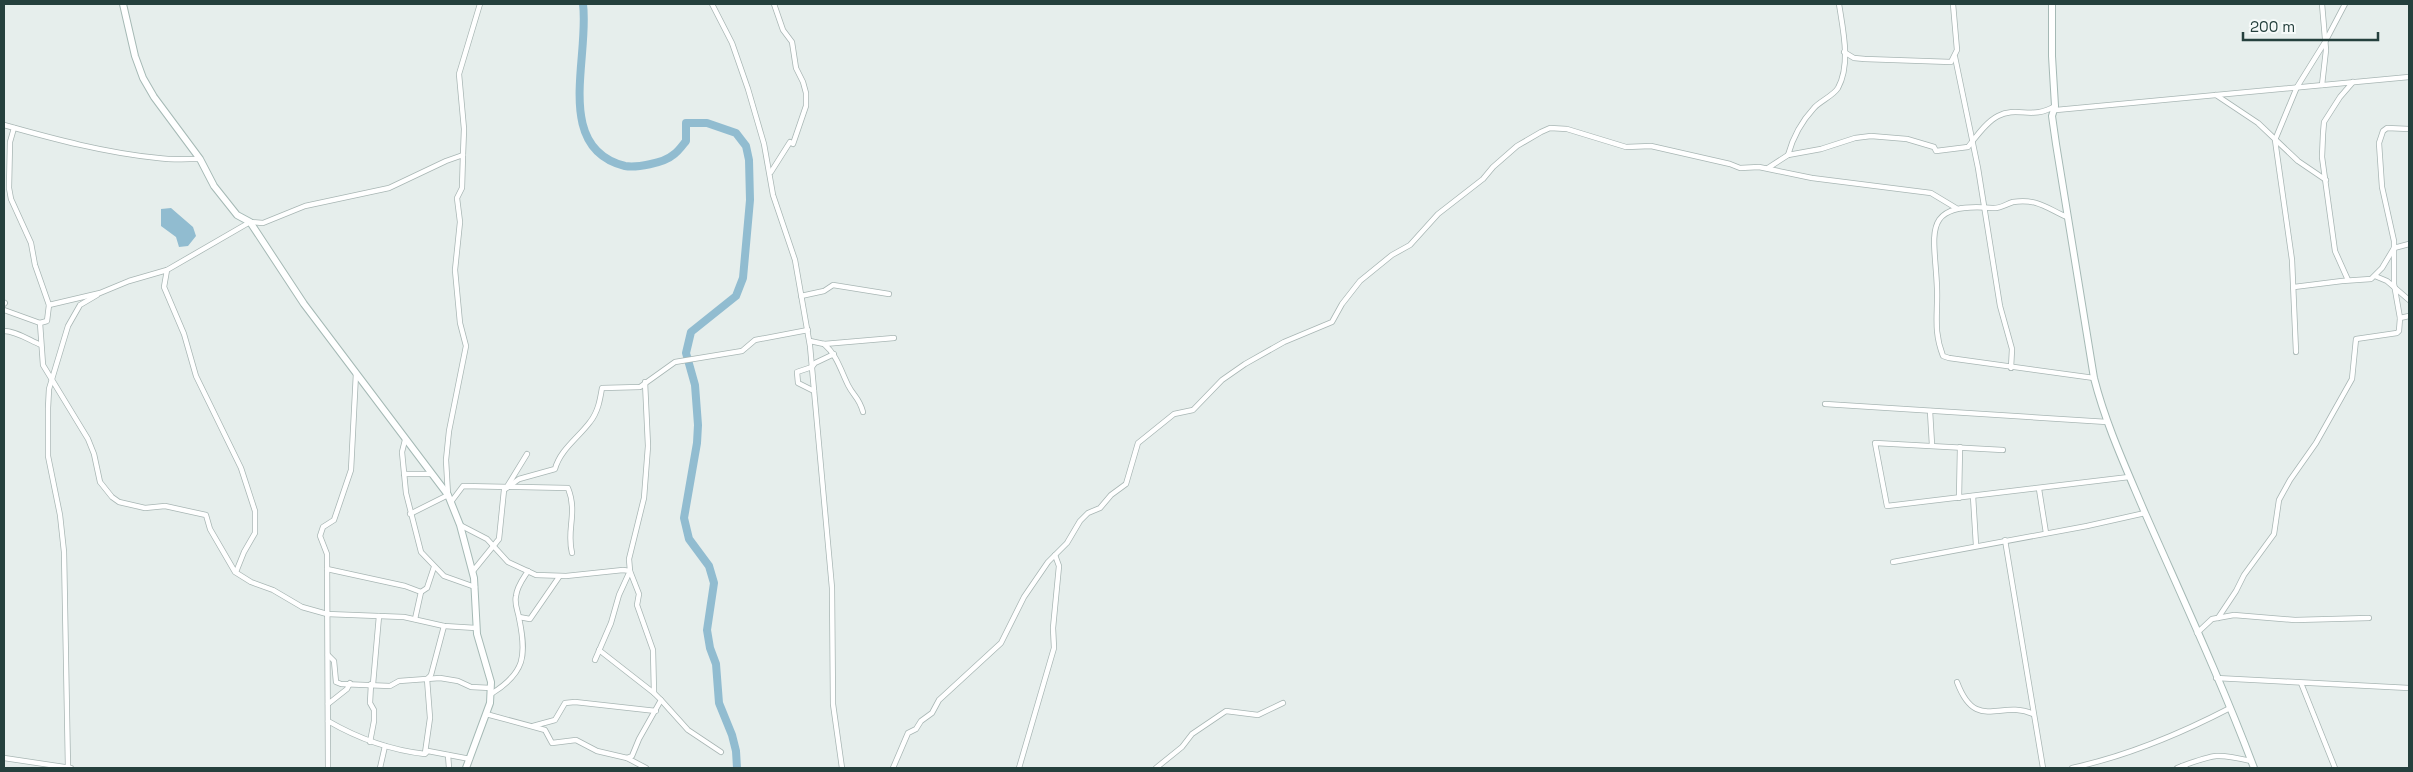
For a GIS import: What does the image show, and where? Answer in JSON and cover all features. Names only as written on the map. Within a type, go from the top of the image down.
[{"type":"street","points":[[123,4],[135,56],[143,78],[200,159],[214,186],[238,215],[250,222],[263,223],[305,206],[389,188],[463,155]]},
{"type":"street","points":[[449,499],[446,460],[449,426],[466,346],[460,324],[455,270],[460,222],[457,198],[462,188],[464,129],[459,74],[480,4]]},
{"type":"street","points":[[712,4],[732,43],[744,75],[770,174],[773,195],[795,260],[810,341],[832,580],[833,704],[842,768]]},
{"type":"street","points":[[716,11],[719,4]]},
{"type":"street","points":[[770,174],[790,142],[793,144],[806,106],[804,82],[796,68],[792,42],[783,30],[774,4]]},
{"type":"street","points":[[1788,155],[1794,135],[1814,108],[1837,90],[1844,72],[1844,34],[1839,4]]},
{"type":"street","points":[[1844,52],[1854,58],[1942,64],[1951,62],[1956,50],[1953,4]]},
{"type":"street","points":[[2052,4],[2052,56],[2055,106],[2052,116],[2054,135],[2094,378],[2107,422],[2129,477],[2230,708],[2254,768]]},
{"type":"street","points":[[2322,4],[2325,71],[2322,85]]},
{"type":"street","points":[[2296,352],[2294,287],[2283,188],[2275,140],[2296,87],[2345,4]]},
{"type":"street","points":[[1954,57],[1973,141],[2000,306],[2012,349],[2011,368]]},
{"type":"street","points":[[2055,106],[2056,110],[2409,77]]},
{"type":"street","points":[[2348,280],[2335,251],[2322,157],[2324,122],[2340,97],[2353,82]]},
{"type":"street","points":[[2215,94],[2258,123],[2298,161],[2326,180]]},
{"type":"street","points":[[1768,168],[1788,155],[1821,149],[1855,138],[1871,136],[1908,139],[1926,143],[1934,147],[1936,151],[1968,147],[1998,116],[2010,112],[2045,112],[2055,106]]},
{"type":"street","points":[[4,125],[31,134],[115,152],[159,158],[200,159]]},
{"type":"street","points":[[4,310],[40,323],[47,321],[49,305],[35,265],[31,243],[10,194],[10,142],[14,128]]},
{"type":"street","points":[[892,768],[908,733],[932,714],[939,700],[1001,643],[1024,597],[1048,562],[1067,543],[1080,521],[1088,513],[1100,508],[1110,496],[1126,484],[1138,443],[1148,433],[1174,414],[1193,410],[1222,380],[1245,364],[1284,342],[1332,322],[1342,304],[1360,281],[1392,255],[1410,245],[1438,214],[1483,179],[1516,146],[1541,132],[1550,128],[1567,129],[1626,147],[1651,146],[1740,168],[1768,168],[1812,178],[1931,194],[1956,208]]},
{"type":"street","points":[[2218,618],[2244,575],[2274,534],[2279,500],[2316,442],[2352,379],[2356,339],[2397,333],[2399,331],[2400,318],[2395,287],[2394,248],[2382,187],[2379,143],[2383,131],[2387,128],[2409,128]]},
{"type":"street","points":[[2068,217],[2042,203],[2013,202],[2002,207],[1956,208],[1941,217],[1934,230],[1933,248],[1936,259],[1936,334],[1943,356],[1949,358],[1970,359],[2011,368],[2094,378]]},
{"type":"street","points":[[4,758],[70,768],[64,552],[47,436],[49,389],[64,336],[72,317],[80,305],[100,293],[129,281],[167,270],[250,222]]},
{"type":"street","points":[[250,222],[304,304],[449,499],[460,525],[473,571],[476,628],[489,671],[491,691],[486,714],[466,768]]},
{"type":"street","points":[[2294,287],[2371,279],[2394,248],[2409,244]]},
{"type":"street","points":[[167,270],[164,287],[184,334],[196,376],[241,468],[255,511],[255,533],[244,552],[236,572]]},
{"type":"street","points":[[2375,276],[2395,287],[2409,300]]},
{"type":"street","points":[[801,296],[824,291],[833,285],[889,294]]},
{"type":"street","points":[[49,305],[100,293]]},
{"type":"street","points":[[2400,318],[2409,316]]},
{"type":"street","points":[[40,323],[43,365],[88,439],[94,454],[97,476],[112,497],[119,502],[139,507],[165,506],[206,515],[210,529],[236,572],[252,582],[273,590],[295,604],[327,614],[415,619],[444,626],[476,628]]},
{"type":"street","points":[[508,486],[519,479],[554,469],[558,457],[592,421],[599,405],[602,388],[640,387],[675,362],[742,351],[755,340],[808,330]]},
{"type":"street","points":[[4,331],[15,332],[28,341],[42,345]]},
{"type":"street","points":[[810,341],[824,344],[894,338]]},
{"type":"street","points":[[824,344],[834,354],[839,368],[846,376],[847,384],[860,400],[863,412]]},
{"type":"street","points":[[814,391],[798,383],[797,372],[812,367],[815,363],[834,354]]},
{"type":"street","points":[[328,768],[327,554],[320,536],[323,526],[334,520],[349,481],[356,373]]},
{"type":"street","points":[[645,382],[648,446],[644,498],[629,559],[630,571],[639,594],[637,606],[653,650],[654,693]]},
{"type":"street","points":[[1825,404],[2107,422]]},
{"type":"street","points":[[1930,411],[1932,446]]},
{"type":"street","points":[[405,440],[402,452],[404,474],[410,514],[420,552],[444,576],[475,586]]},
{"type":"street","points":[[2003,450],[1875,443],[1887,506],[2129,477]]},
{"type":"street","points":[[1959,498],[1960,447]]},
{"type":"street","points":[[473,571],[494,546],[502,528],[504,490],[527,454]]},
{"type":"street","points":[[404,474],[431,474]]},
{"type":"street","points":[[410,514],[449,499],[463,486],[568,488],[574,506],[568,540],[572,553]]},
{"type":"street","points":[[2039,488],[2046,533]]},
{"type":"street","points":[[1973,496],[1976,545]]},
{"type":"street","points":[[1893,562],[1976,545],[2087,526],[2145,512]]},
{"type":"street","points":[[460,525],[474,531],[494,546],[508,562],[536,575],[559,577],[624,570],[630,571]]},
{"type":"street","points":[[2005,540],[2043,768]]},
{"type":"street","points":[[1019,768],[1054,648],[1053,628],[1059,566],[1056,555]]},
{"type":"street","points":[[415,619],[421,592],[427,588],[434,567]]},
{"type":"street","points":[[327,570],[405,586],[421,592]]},
{"type":"street","points":[[328,656],[334,661],[336,682],[341,684],[390,686],[399,681],[450,679],[491,691],[508,684],[519,670],[523,636],[515,596],[520,583],[528,571]]},
{"type":"street","points":[[595,660],[630,571]]},
{"type":"street","points":[[519,617],[530,619],[559,577]]},
{"type":"street","points":[[2197,633],[2212,619],[2234,615],[2295,620],[2370,618]]},
{"type":"street","points":[[370,742],[374,721],[370,703],[379,616]]},
{"type":"street","points":[[425,754],[430,718],[427,679],[431,675],[444,626]]},
{"type":"street","points":[[599,650],[654,693],[688,730],[721,752]]},
{"type":"street","points":[[2216,678],[2409,688]]},
{"type":"street","points":[[1957,682],[1968,703],[1976,709],[1988,712],[2023,710],[2033,714]]},
{"type":"street","points":[[328,704],[347,689],[350,683]]},
{"type":"street","points":[[2300,683],[2335,768]]},
{"type":"street","points":[[628,758],[632,756],[639,739],[661,700]]},
{"type":"street","points":[[532,726],[556,720],[566,703],[576,702],[656,711]]},
{"type":"street","points":[[1156,768],[1182,747],[1192,734],[1226,711],[1258,715],[1283,703]]},
{"type":"street","points":[[2072,768],[2112,758],[2191,728],[2230,708]]},
{"type":"street","points":[[486,714],[545,730],[552,743],[576,740],[597,751],[628,758],[646,768]]},
{"type":"street","points":[[328,721],[370,742],[405,752],[425,754],[428,751],[470,759]]},
{"type":"street","points":[[380,768],[385,746]]},
{"type":"street","points":[[2182,768],[2207,757],[2222,754],[2251,761]]},
{"type":"street","points":[[448,755],[449,768]]},
{"type":"street","points":[[19,760],[19,768]]},
{"type":"water","points":[[171,208],[193,227],[196,236],[188,246],[179,247],[176,237],[161,226],[161,209]]},
{"type":"waterway","points":[[583,4],[584,25],[580,74],[582,121],[589,141],[603,156],[625,166],[657,163],[675,154],[686,141],[686,123],[707,123],[736,133],[746,146],[749,160],[750,200],[743,278],[736,296],[691,332],[686,353],[695,385],[698,425],[697,443],[684,518],[689,539],[709,566],[714,583],[707,630],[710,648],[716,664],[719,703],[732,735],[736,751],[737,768]]}]
